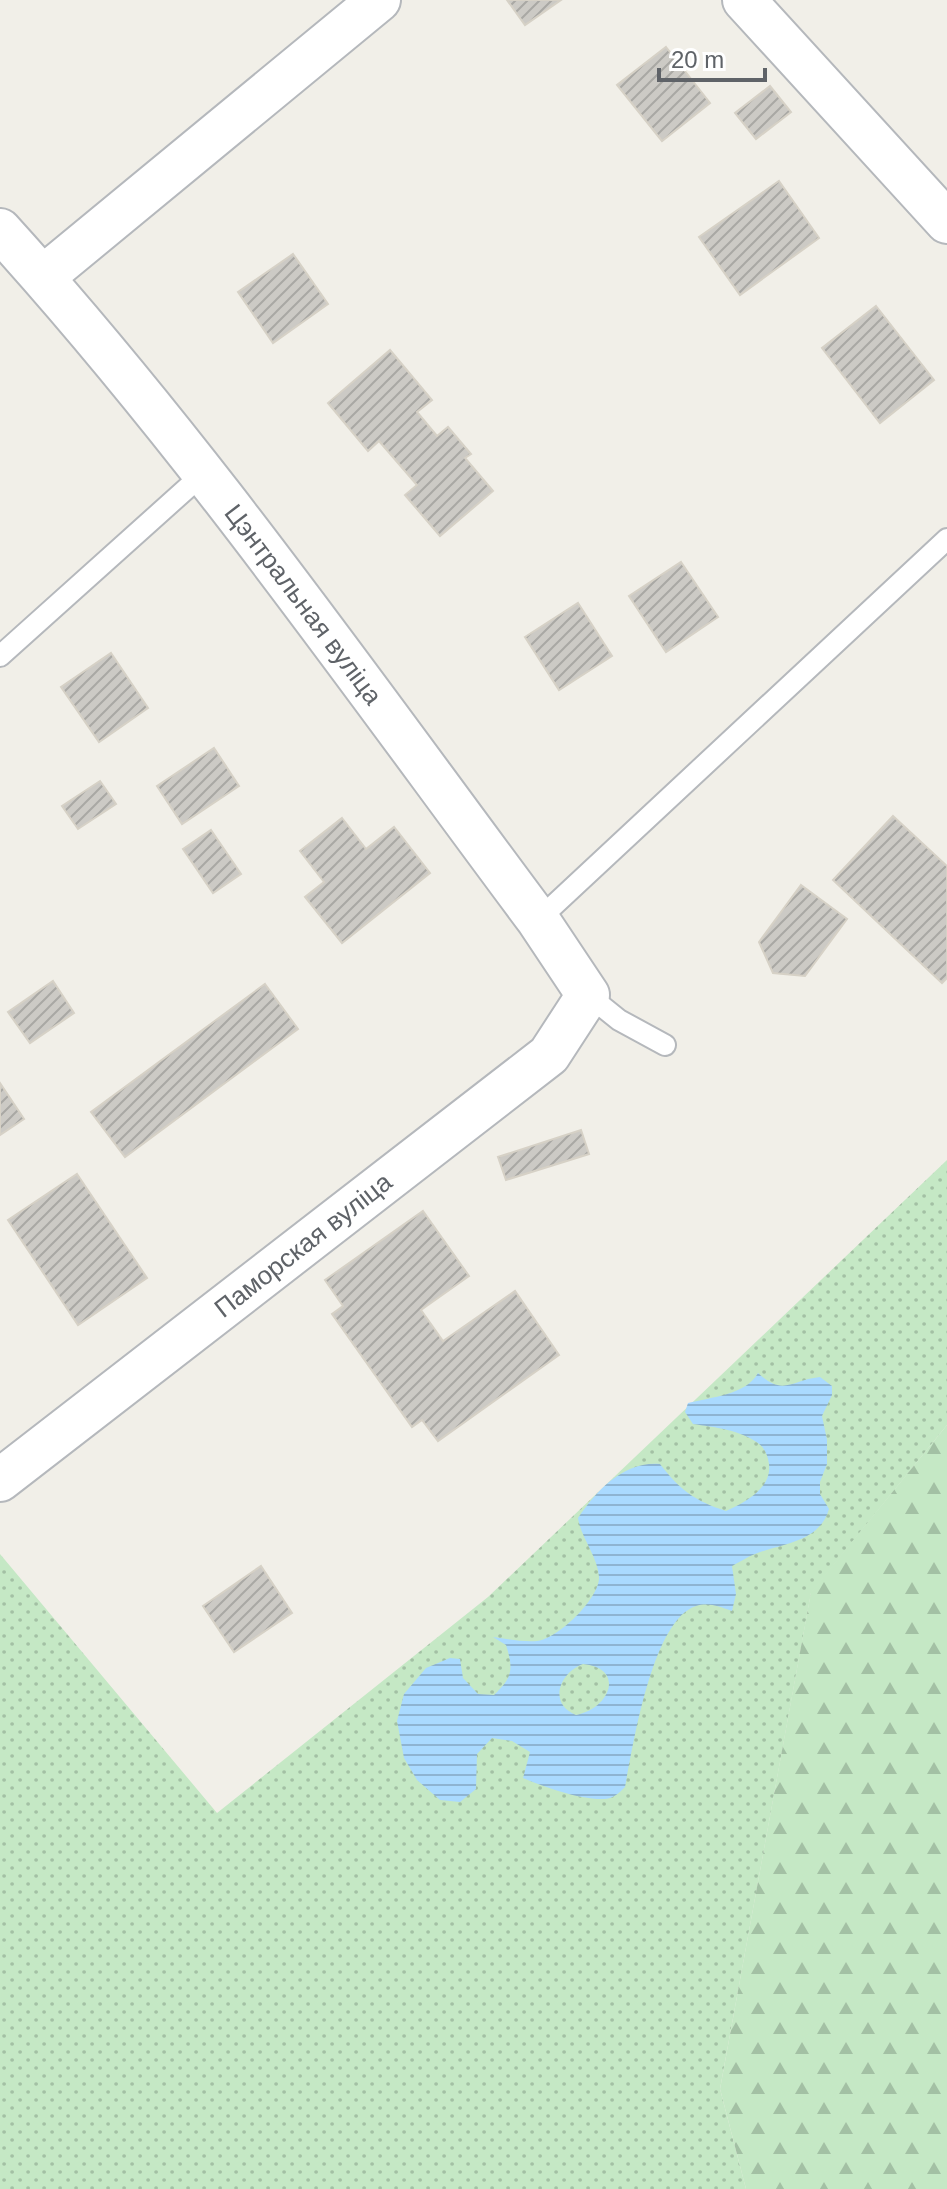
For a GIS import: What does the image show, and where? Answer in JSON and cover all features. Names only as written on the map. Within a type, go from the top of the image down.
[{"type":"street","points":[[43,277],[379,0]]},
{"type":"street","points":[[744,0],[947,222]]},
{"type":"street","name":"Цэнтральная вуліца","points":[[0,230],[43,277],[204,473],[538,920],[588,995]]},
{"type":"street","name":"Паморская вуліца","points":[[0,1480],[549,1055],[588,995]]},
{"type":"lane","points":[[0,656],[204,473]]},
{"type":"lane","points":[[538,920],[947,539]]},
{"type":"lane","points":[[588,995],[619,1020],[665,1045]]},
{"type":"green space","points":[[947,1160],[947,1425],[811,1593],[720,2089],[746,2189],[0,2189],[0,1554],[217,1813],[488,1597]]},
{"type":"green space","points":[[947,1425],[947,2189],[746,2189],[720,2089],[811,1592]]},
{"type":"water","points":[[758,1373],[781,1386],[820,1377],[832,1386],[832,1395],[822,1416],[827,1440],[827,1464],[820,1482],[820,1494],[829,1509],[824,1520],[817,1529],[798,1540],[755,1554],[732,1566],[736,1594],[732,1611],[714,1606],[696,1606],[681,1616],[667,1634],[639,1715],[625,1787],[616,1795],[604,1799],[584,1797],[523,1778],[530,1752],[512,1741],[492,1738],[477,1754],[476,1789],[460,1802],[440,1800],[417,1780],[404,1758],[397,1721],[404,1694],[426,1668],[450,1658],[460,1659],[463,1678],[478,1694],[494,1695],[508,1678],[510,1661],[506,1645],[493,1637],[521,1641],[546,1639],[576,1616],[593,1596],[599,1577],[578,1518],[594,1497],[623,1472],[647,1464],[660,1464],[689,1494],[726,1511],[755,1494],[769,1473],[763,1447],[735,1432],[693,1424],[685,1412],[688,1403],[737,1391]],"holes":[[[583,1664],[596,1667],[609,1680],[608,1689],[597,1705],[576,1715],[562,1704],[560,1689],[563,1681]]]},
{"type":"building","points":[[507,0],[561,0],[525,25]]},
{"type":"building","points":[[666,47],[710,103],[662,141],[617,85]]},
{"type":"building","points":[[770,86],[791,112],[756,139],[735,113]]},
{"type":"building","points":[[779,181],[819,238],[740,295],[699,237]]},
{"type":"building","points":[[293,254],[328,304],[273,343],[238,292]]},
{"type":"building","points":[[876,306],[934,380],[880,423],[822,348]]},
{"type":"building","points":[[390,350],[432,400],[417,412],[437,436],[448,427],[471,454],[465,458],[493,491],[440,536],[405,495],[417,485],[379,441],[368,451],[328,403]]},
{"type":"building","points":[[681,562],[718,617],[666,652],[629,596]]},
{"type":"building","points":[[578,603],[612,656],[559,690],[525,637]]},
{"type":"building","points":[[111,653],[148,708],[99,742],[61,687]]},
{"type":"building","points":[[214,748],[239,786],[182,824],[157,786]]},
{"type":"building","points":[[100,781],[116,804],[78,829],[62,806]]},
{"type":"building","points":[[893,816],[947,866],[947,978],[942,983],[833,880]]},
{"type":"building","points":[[342,818],[366,849],[394,827],[430,873],[342,943],[305,897],[324,882],[300,851]]},
{"type":"building","points":[[211,830],[241,874],[213,893],[183,849]]},
{"type":"building","points":[[801,885],[847,919],[805,976],[773,973],[759,942]]},
{"type":"building","points":[[53,981],[74,1013],[30,1043],[8,1012]]},
{"type":"building","points":[[265,984],[298,1029],[125,1157],[91,1112]]},
{"type":"building","points":[[0,1083],[24,1119],[0,1135]]},
{"type":"building","points":[[581,1130],[589,1154],[506,1180],[498,1157]]},
{"type":"building","points":[[77,1174],[147,1278],[78,1325],[8,1220]]},
{"type":"building","points":[[423,1211],[469,1276],[421,1310],[443,1341],[515,1291],[559,1355],[438,1441],[422,1420],[412,1427],[332,1314],[343,1306],[325,1280]]},
{"type":"building","points":[[261,1566],[292,1613],[234,1652],[203,1606]]}]
